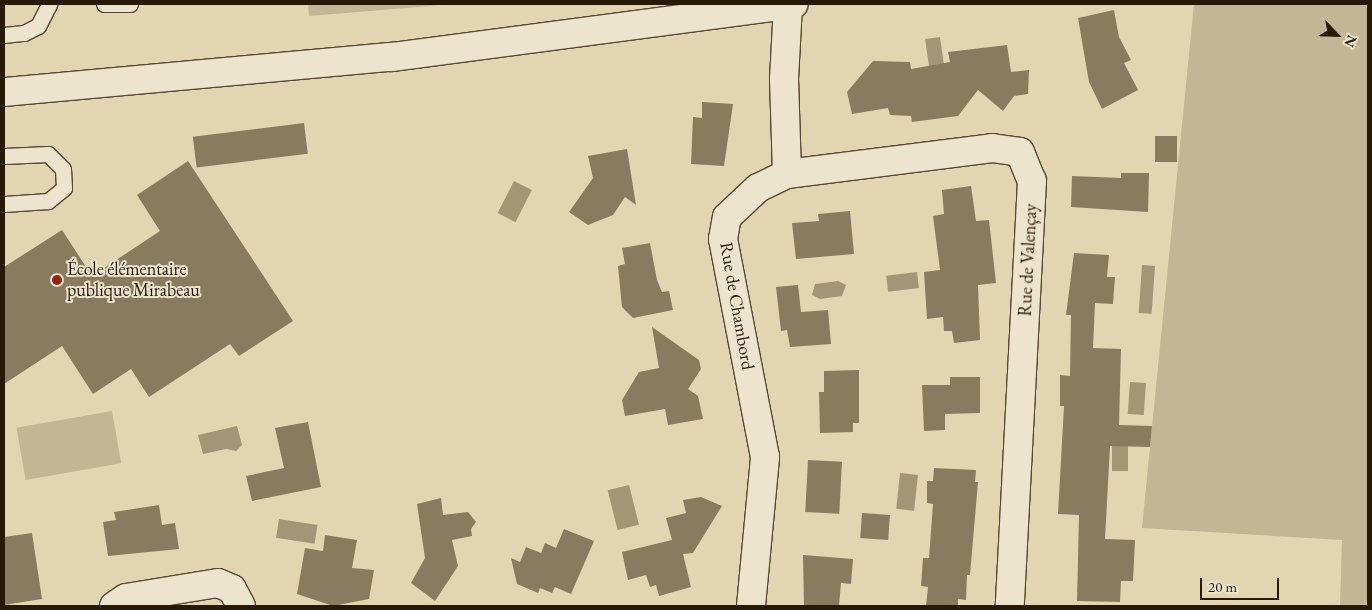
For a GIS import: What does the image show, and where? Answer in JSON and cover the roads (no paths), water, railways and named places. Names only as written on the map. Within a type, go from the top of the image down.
[{"type":"street","points":[[4,92],[392,57],[790,4],[784,79],[787,174]]},
{"type":"street","name":"Rue de Valençay","points":[[787,174],[992,148],[1020,152],[1027,163],[1032,181],[1010,606]]},
{"type":"street","name":"Rue de Chambord","points":[[750,606],[765,457],[723,238],[727,217],[758,188],[787,174]]},
{"type":"street","points":[[114,606],[126,598],[218,583],[232,589],[242,606]]},
{"type":"lane","points":[[4,35],[24,33],[38,26],[49,4]]},
{"type":"lane","points":[[104,4],[130,4]]},
{"type":"lane","points":[[4,156],[48,154],[63,169],[64,188],[48,201],[4,204]]},
{"type":"place","name":"École élémentaire publique Mirabeau","points":[[57,280]]}]
